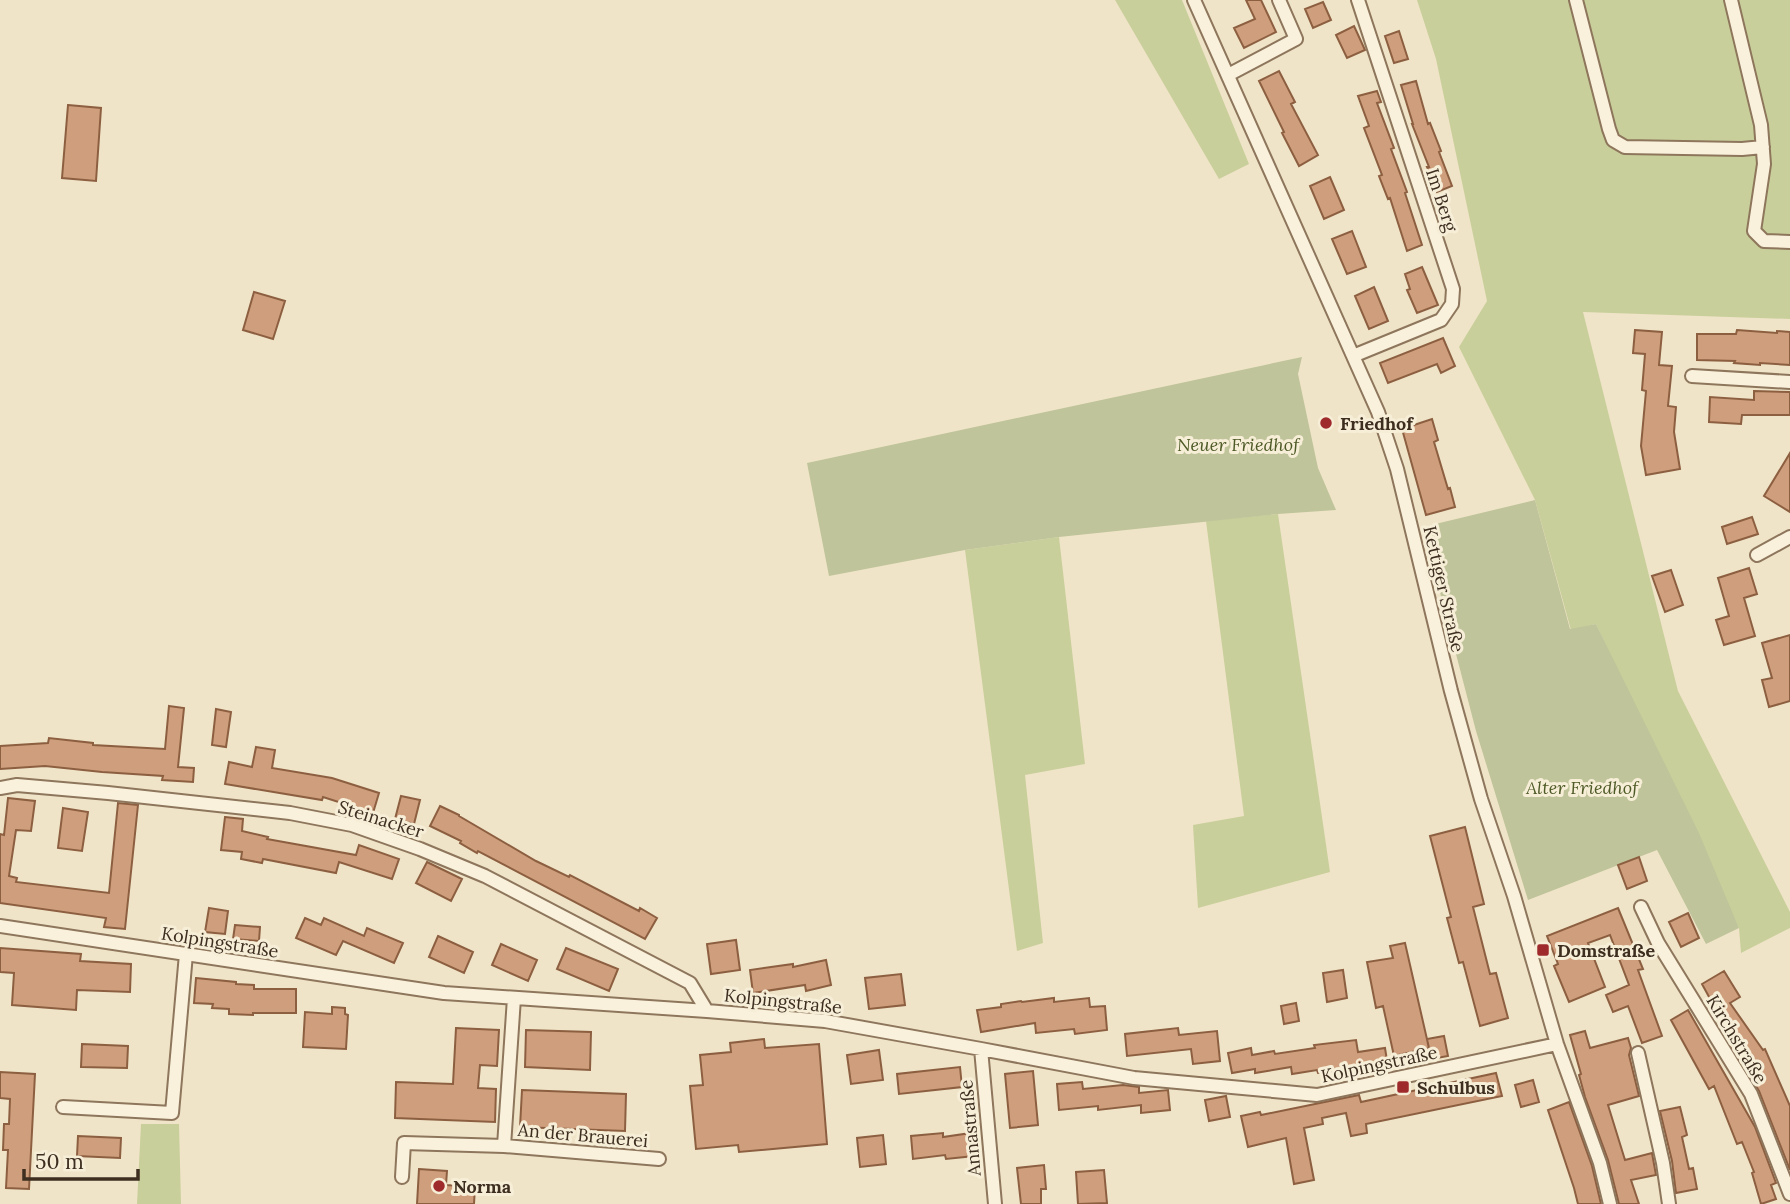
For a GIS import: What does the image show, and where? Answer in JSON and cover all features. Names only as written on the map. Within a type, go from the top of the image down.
[{"type":"street","name":"Kettiger Straße","points":[[1194,0],[1378,412],[1398,469],[1454,704],[1481,799],[1514,896],[1557,1044],[1600,1163],[1610,1204]]},
{"type":"street","points":[[1228,75],[1296,39],[1279,0]]},
{"type":"street","name":"Im Berg","points":[[1353,356],[1441,320],[1451,304],[1453,289],[1358,0]]},
{"type":"street","points":[[1576,0],[1613,140],[1625,147],[1763,147]]},
{"type":"street","points":[[1731,0],[1761,125],[1764,164],[1754,231],[1764,241],[1790,242]]},
{"type":"street","points":[[1692,376],[1790,382]]},
{"type":"street","points":[[1758,555],[1790,537]]},
{"type":"street","name":"Steinacker","points":[[0,788],[17,785],[119,794],[290,813],[352,825],[420,849],[521,894],[690,983],[708,1011]]},
{"type":"street","name":"Kirchstraße","points":[[1641,908],[1658,943],[1751,1094],[1790,1195]]},
{"type":"street","name":"Kolpingstraße","points":[[0,926],[444,993],[825,1021],[1134,1079],[1317,1095],[1557,1044]]},
{"type":"street","points":[[63,1107],[172,1113],[186,954]]},
{"type":"street","name":"An der Brauerei","points":[[504,1146],[514,998]]},
{"type":"street","name":"Annastraße","points":[[981,1049],[995,1204]]},
{"type":"street","points":[[1637,1053],[1663,1163],[1669,1204]]},
{"type":"street","name":"An der Brauerei","points":[[402,1177],[404,1143],[504,1146],[659,1159]]},
{"type":"green space","points":[[1115,0],[1182,0],[1249,164],[1219,179]]},
{"type":"green space","points":[[1417,0],[1790,0],[1790,319],[1583,312],[1678,691],[1790,912],[1790,928],[1741,953],[1739,928],[1596,624],[1571,630],[1535,500],[1459,347],[1487,301],[1436,59]]},
{"type":"green space","name":"Neuer Friedhof","points":[[1302,357],[1298,374],[1318,468],[1336,510],[1059,537],[965,550],[829,576],[807,463]]},
{"type":"green space","name":"Alter Friedhof","points":[[1535,500],[1570,629],[1596,624],[1699,833],[1739,928],[1706,944],[1657,850],[1528,900],[1476,731],[1423,527]]},
{"type":"green space","points":[[1278,514],[1330,872],[1198,908],[1193,825],[1244,816],[1206,521]]},
{"type":"green space","points":[[1059,537],[1085,764],[1025,775],[1043,943],[1017,951],[965,550]]},
{"type":"green space","points":[[141,1124],[179,1124],[181,1204],[137,1204]]},
{"type":"building","points":[[1246,0],[1261,0],[1276,32],[1244,48],[1234,28],[1255,19]]},
{"type":"building","points":[[1323,2],[1331,20],[1313,28],[1305,9]]},
{"type":"building","points":[[1354,26],[1365,50],[1347,58],[1336,35]]},
{"type":"building","points":[[1399,31],[1408,59],[1394,63],[1385,36]]},
{"type":"building","points":[[1279,71],[1295,102],[1291,104],[1318,155],[1299,166],[1259,81]]},
{"type":"building","points":[[1416,81],[1428,124],[1430,123],[1441,151],[1439,152],[1452,186],[1437,192],[1401,85]]},
{"type":"building","points":[[1377,91],[1381,102],[1377,103],[1394,148],[1391,149],[1422,245],[1407,251],[1390,198],[1388,199],[1379,176],[1382,175],[1364,128],[1369,126],[1358,96]]},
{"type":"building","points":[[68,105],[101,108],[96,181],[62,178]]},
{"type":"building","points":[[1330,177],[1344,210],[1324,219],[1310,186]]},
{"type":"building","points":[[1352,231],[1366,267],[1347,274],[1332,239]]},
{"type":"building","points":[[1422,267],[1438,305],[1417,313],[1407,290],[1410,289],[1405,274]]},
{"type":"building","points":[[1374,287],[1388,321],[1369,329],[1355,296]]},
{"type":"building","points":[[254,292],[285,301],[273,339],[243,330]]},
{"type":"building","points":[[1635,330],[1662,332],[1659,365],[1672,366],[1668,406],[1676,407],[1674,432],[1680,469],[1646,475],[1641,446],[1646,391],[1642,390],[1645,354],[1633,353]]},
{"type":"building","points":[[1737,330],[1790,332],[1790,365],[1697,360],[1697,334],[1736,334]]},
{"type":"building","points":[[1443,338],[1455,366],[1441,373],[1437,364],[1388,383],[1380,363]]},
{"type":"building","points":[[1754,391],[1790,392],[1790,415],[1742,415],[1741,424],[1709,422],[1710,397],[1754,400]]},
{"type":"building","points":[[1432,419],[1438,440],[1434,442],[1455,507],[1426,515],[1402,429]]},
{"type":"building","points":[[1790,453],[1790,512],[1764,496]]},
{"type":"building","points":[[1752,517],[1758,534],[1727,544],[1722,527]]},
{"type":"building","points":[[1749,568],[1757,594],[1744,598],[1755,636],[1724,645],[1716,620],[1729,616],[1718,578]]},
{"type":"building","points":[[1671,570],[1683,605],[1665,612],[1652,576]]},
{"type":"building","points":[[1790,635],[1790,701],[1769,707],[1762,680],[1772,678],[1762,643]]},
{"type":"building","points":[[169,706],[184,708],[178,767],[194,768],[193,782],[162,780],[163,776],[45,766],[0,769],[0,746],[48,743],[49,738],[93,745],[165,749]]},
{"type":"building","points":[[216,709],[231,712],[226,747],[212,745]]},
{"type":"building","points":[[256,747],[275,750],[272,768],[332,778],[379,793],[373,813],[323,797],[322,800],[225,784],[229,762],[252,767]]},
{"type":"building","points":[[401,796],[420,800],[414,824],[395,819]]},
{"type":"building","points":[[8,798],[35,801],[31,831],[16,830],[9,876],[17,878],[16,882],[109,893],[118,803],[138,805],[125,929],[104,927],[106,918],[0,903],[0,834],[4,835]]},
{"type":"building","points":[[440,806],[536,861],[657,918],[645,939],[430,826]]},
{"type":"building","points":[[63,808],[88,812],[82,851],[58,848]]},
{"type":"building","points":[[225,817],[243,819],[242,831],[268,837],[267,839],[356,855],[359,845],[399,859],[392,879],[339,862],[336,873],[263,859],[262,863],[241,859],[242,852],[221,850]]},
{"type":"building","points":[[1465,827],[1484,904],[1473,907],[1490,974],[1496,973],[1508,1018],[1480,1026],[1463,962],[1459,963],[1447,918],[1451,917],[1430,836]]},
{"type":"building","points":[[1639,857],[1647,881],[1627,889],[1618,865]]},
{"type":"building","points":[[427,862],[462,879],[451,901],[416,883]]},
{"type":"building","points":[[209,908],[228,911],[225,934],[205,932]]},
{"type":"building","points":[[1618,908],[1643,969],[1638,970],[1662,1036],[1642,1043],[1628,1006],[1613,1012],[1606,995],[1629,985],[1610,935],[1588,943],[1605,987],[1569,1002],[1554,966],[1558,964],[1547,936]]},
{"type":"building","points":[[1688,913],[1699,938],[1681,947],[1669,922]]},
{"type":"building","points":[[305,918],[321,925],[324,918],[364,936],[367,928],[403,943],[394,963],[343,941],[336,955],[296,938]]},
{"type":"building","points":[[235,925],[260,927],[259,941],[233,939]]},
{"type":"building","points":[[438,936],[473,952],[464,973],[429,957]]},
{"type":"building","points":[[736,940],[740,970],[711,974],[707,944]]},
{"type":"building","points":[[1405,943],[1429,1048],[1394,1056],[1383,1006],[1376,1008],[1367,962],[1393,958],[1390,946]]},
{"type":"building","points":[[501,944],[537,960],[528,981],[492,965]]},
{"type":"building","points":[[0,948],[81,954],[80,961],[131,964],[130,992],[77,990],[76,1010],[12,1005],[14,973],[0,972]]},
{"type":"building","points":[[566,948],[618,969],[609,991],[557,969]]},
{"type":"building","points":[[826,960],[831,985],[806,991],[805,985],[753,993],[750,970],[793,964],[793,967]]},
{"type":"building","points":[[1343,970],[1347,998],[1327,1002],[1323,973]]},
{"type":"building","points":[[1724,971],[1740,997],[1730,1003],[1763,1050],[1765,1049],[1790,1106],[1790,1170],[1743,1058],[1747,1057],[1725,1026],[1702,984]]},
{"type":"building","points":[[901,974],[905,1005],[869,1009],[865,978]]},
{"type":"building","points":[[196,978],[254,985],[254,989],[296,989],[296,1013],[229,1014],[229,1009],[212,1008],[213,1004],[194,1003]]},
{"type":"building","points":[[1054,998],[1054,1002],[1089,998],[1090,1007],[1105,1006],[1107,1030],[1075,1034],[1074,1029],[1036,1033],[1035,1023],[981,1032],[977,1010],[1001,1007],[1001,1004]]},
{"type":"building","points":[[1296,1003],[1299,1021],[1284,1024],[1281,1006]]},
{"type":"building","points":[[332,1007],[345,1008],[345,1014],[348,1015],[346,1049],[303,1047],[305,1012],[332,1014]]},
{"type":"building","points":[[1688,1010],[1755,1127],[1776,1183],[1771,1185],[1776,1199],[1761,1204],[1752,1173],[1754,1172],[1742,1142],[1737,1144],[1714,1086],[1709,1089],[1671,1020]]},
{"type":"building","points":[[456,1028],[499,1030],[497,1066],[480,1065],[478,1088],[496,1089],[495,1122],[395,1118],[396,1082],[453,1084]]},
{"type":"building","points":[[1178,1028],[1179,1035],[1217,1031],[1220,1061],[1193,1064],[1191,1049],[1127,1056],[1125,1034]]},
{"type":"building","points":[[526,1030],[591,1032],[590,1070],[525,1067]]},
{"type":"building","points":[[1585,1031],[1590,1048],[1628,1038],[1631,1048],[1629,1055],[1639,1096],[1608,1105],[1625,1160],[1652,1153],[1656,1175],[1631,1180],[1639,1204],[1619,1204],[1608,1160],[1585,1097],[1570,1035]]},
{"type":"building","points":[[1444,1036],[1448,1056],[1431,1059],[1427,1039]]},
{"type":"building","points":[[764,1039],[765,1048],[819,1044],[827,1144],[739,1152],[738,1145],[696,1149],[690,1086],[703,1085],[700,1055],[731,1052],[730,1043]]},
{"type":"building","points":[[1356,1040],[1358,1052],[1385,1048],[1388,1067],[1318,1073],[1317,1070],[1292,1074],[1291,1067],[1255,1073],[1255,1069],[1232,1073],[1228,1053],[1251,1048],[1252,1055],[1274,1051],[1275,1054],[1315,1048],[1314,1045]]},
{"type":"building","points":[[82,1044],[128,1046],[127,1068],[81,1067]]},
{"type":"building","points":[[879,1050],[883,1080],[851,1084],[847,1055]]},
{"type":"building","points":[[960,1067],[962,1087],[899,1094],[897,1074]]},
{"type":"building","points":[[1033,1071],[1038,1125],[1010,1128],[1005,1074]]},
{"type":"building","points":[[0,1072],[35,1074],[29,1189],[6,1188],[8,1150],[3,1150],[4,1124],[9,1124],[10,1099],[0,1098]]},
{"type":"building","points":[[1496,1073],[1502,1096],[1366,1124],[1367,1133],[1351,1136],[1346,1113],[1322,1118],[1323,1124],[1304,1128],[1314,1180],[1294,1184],[1286,1138],[1248,1147],[1241,1116],[1260,1112],[1261,1115],[1359,1095],[1361,1102]]},
{"type":"building","points":[[1533,1080],[1539,1102],[1521,1107],[1515,1085]]},
{"type":"building","points":[[1082,1082],[1083,1089],[1123,1085],[1139,1087],[1139,1093],[1168,1090],[1170,1110],[1141,1113],[1141,1105],[1098,1110],[1098,1106],[1059,1110],[1057,1084]]},
{"type":"building","points":[[522,1090],[626,1094],[625,1131],[520,1127]]},
{"type":"building","points":[[1226,1096],[1230,1117],[1209,1121],[1205,1100]]},
{"type":"building","points":[[1569,1102],[1592,1166],[1601,1204],[1578,1204],[1548,1110]]},
{"type":"building","points":[[1680,1107],[1687,1135],[1682,1137],[1689,1169],[1693,1168],[1697,1189],[1676,1193],[1672,1161],[1660,1111]]},
{"type":"building","points":[[943,1133],[943,1137],[971,1133],[974,1156],[946,1159],[945,1155],[913,1159],[911,1136]]},
{"type":"building","points":[[883,1135],[886,1164],[860,1167],[857,1138]]},
{"type":"building","points":[[78,1136],[121,1138],[120,1158],[77,1156]]},
{"type":"building","points":[[1044,1165],[1046,1189],[1041,1189],[1041,1204],[1021,1204],[1017,1168]]},
{"type":"building","name":"Norma","points":[[419,1169],[447,1171],[446,1185],[475,1187],[474,1204],[417,1204]]},
{"type":"building","points":[[1104,1170],[1107,1203],[1078,1204],[1076,1172]]},
{"type":"place","name":"Friedhof","points":[[1326,423]]},
{"type":"place","name":"Domstraße","points":[[1543,950]]},
{"type":"place","name":"Schulbus","points":[[1403,1087]]},
{"type":"place","name":"Norma","points":[[439,1186]]}]
